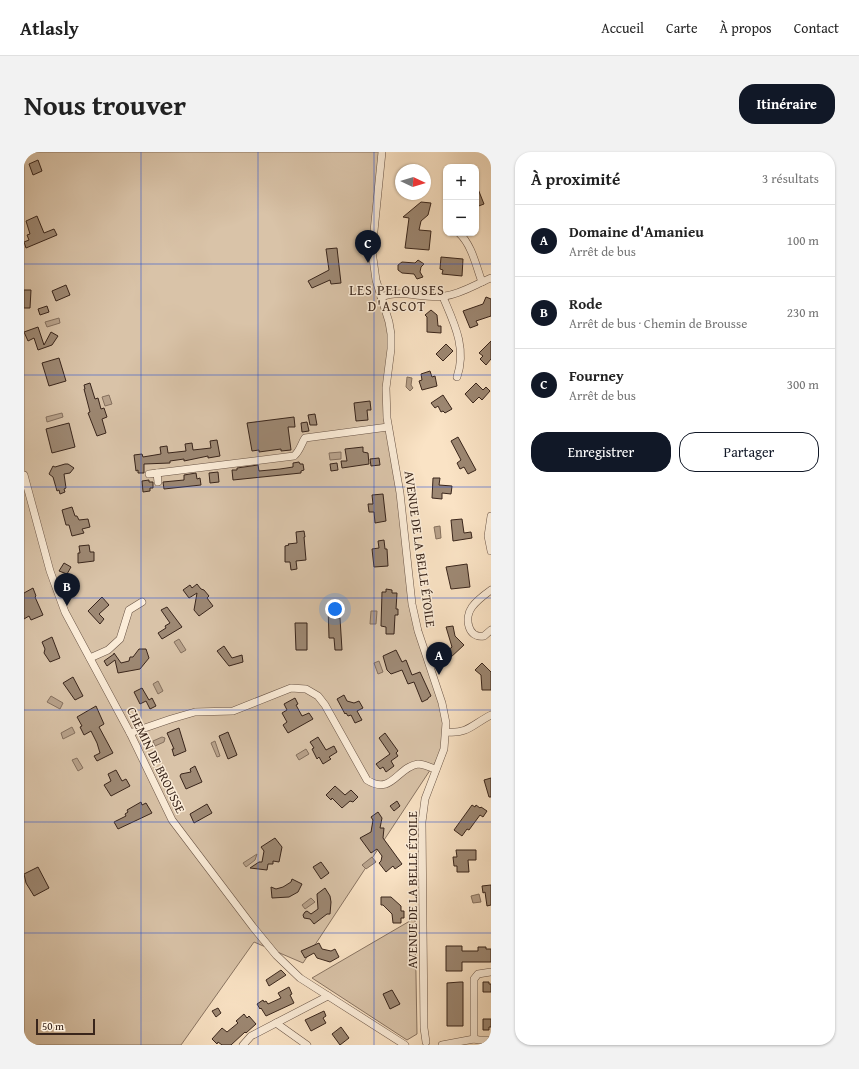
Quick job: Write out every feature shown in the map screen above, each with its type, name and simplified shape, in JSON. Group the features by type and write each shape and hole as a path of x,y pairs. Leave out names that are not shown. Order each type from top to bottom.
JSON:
{"street":[{"name":"AVENUE DE LA BELLE ÉTOILE","path":"382,152 372,251 375,274 392,340 386,388 388,427 400,493 412,604 418,631 446,717 447,732 444,749 425,799 422,822 424,1028 426,1044"},
{"path":"462,236 468,244 482,282"},
{"path":"381,297 391,293 444,297 453,295 491,278"},
{"path":"444,297 457,331 461,348 460,367 457,377"},
{"path":"148,474 294,456 298,453 306,438 388,427"},
{"path":"157,473 158,482"},
{"name":"CHEMIN DE BROUSSE","path":"24,475 50,571 65,612 130,733 172,820 252,927 276,955 300,978 405,1045"},
{"path":"491,516 488,536 491,551"},
{"path":"491,590 471,608 468,617 468,626 476,635 484,636 491,630"},
{"path":"90,658 108,650 120,639 129,610 142,602"},
{"path":"130,733 195,712 233,711 291,688 306,688 318,696 325,705 367,780 374,784 380,785 388,783 410,767 417,764 422,764 436,770"},
{"path":"447,732 466,730 491,715"},
{"path":"474,1039 474,979 478,974 491,972"},
{"path":"243,1045 251,1036 328,996"},
{"path":"276,1023 307,1045"},
{"path":"442,1045 474,1039 491,1040"}],"shaded area":[{"path":"24,152 382,152 372,251 389,322 386,388 412,604 442,703 444,749 303,963 254,942 181,1045 24,1045"},
{"path":"59,318 60,323 47,327 45,322"},
{"path":"407,377 412,378 411,385 413,388 410,391 406,387"},
{"path":"109,395 112,404 105,406 102,397"},
{"path":"62,413 63,417 47,422 46,417"},
{"path":"341,452 341,459 330,460 329,453"},
{"path":"440,526 441,538 436,539 434,527"},
{"path":"371,611 377,611 376,624 370,624"},
{"path":"179,639 186,650 181,653 174,642"},
{"path":"379,661 383,672 378,674 374,663"},
{"path":"158,681 163,691 158,694 153,684"},
{"path":"51,696 63,703 60,709 47,702"},
{"path":"72,727 75,733 63,739 61,733"},
{"path":"162,737 165,738 164,742 155,746 153,741"},
{"path":"215,741 220,756 217,757 211,743"},
{"path":"306,749 309,754 299,760 296,755"},
{"path":"77,758 83,768 78,771 72,760"},
{"path":"257,854 255,860 246,867 243,863"},
{"path":"372,857 376,862 366,869 362,865"},
{"path":"479,894 481,902 473,903 471,896"},
{"path":"311,898 315,902 305,909 302,905"},
{"path":"415,918 417,1034 407,1040 312,978"}],"building":[{"path":"38,160 42,171 33,175 29,164"},
{"path":"479,192 484,204 479,206"},
{"path":"421,202 431,203 428,215 421,221 419,230 431,231 429,250 405,248 409,218 403,217"},
{"path":"37,216 44,233 54,229 57,235 26,248 24,242 29,240 27,235 30,234 26,221"},
{"path":"337,248 341,283 331,284 330,280 312,288 308,281 329,270 326,249"},
{"path":"441,257 463,259 462,276 442,274 443,270 440,269"},
{"path":"418,260 424,264 421,267 420,272 423,277 417,279 414,274 402,273 398,270 398,265 402,262 415,263"},
{"path":"66,285 70,295 56,301 52,291"},
{"path":"24,290 31,290 30,308 24,308"},
{"path":"486,297 491,299 491,316 476,321 478,325 470,328 463,311 483,304"},
{"path":"47,306 49,312 40,315 38,309"},
{"path":"431,310 437,315 438,326 441,326 441,333 427,332 427,317 425,315"},
{"path":"38,327 44,345 51,332 58,336 52,345 38,350 34,338 28,341 24,332"},
{"path":"491,341 491,359 486,365 480,359 483,356 479,353"},
{"path":"446,344 453,351 443,361 436,354"},
{"path":"59,358 66,381 49,386 42,363"},
{"path":"430,371 432,377 435,376 437,386 422,390 419,381 422,380 421,374"},
{"path":"90,383 95,399 98,398 101,409 104,408 107,417 102,419 106,433 97,436 88,413 90,412 84,389 84,385"},
{"path":"476,383 483,390 486,387 490,391 482,400 479,397 473,403 465,394"},
{"path":"443,395 452,409 445,413 443,411 441,412 438,406 435,408 431,403"},
{"path":"370,401 371,410 367,410 368,420 356,421 354,403"},
{"path":"315,414 317,425 310,425 308,415"},
{"path":"294,417 295,427 288,427 291,450 281,451 281,449 259,452 259,450 252,451 247,423"},
{"path":"307,422 309,431 302,432 301,423"},
{"path":"69,423 75,447 52,453 46,429"},
{"path":"458,437 476,470 468,474 464,467 460,469 457,463 461,460 451,441"},
{"path":"217,440 220,456 208,458 208,456 184,461 184,459 170,461 170,463 144,464 144,473 138,473 138,470 136,471 134,455 142,454 143,457 161,454 160,447 167,446 168,453 186,451 185,444 192,443 193,450 211,448 210,441"},
{"path":"363,447 363,452 368,453 369,464 342,468 341,461 347,461 345,449"},
{"path":"379,458 380,465 371,466 370,459"},
{"path":"299,462 300,464 303,464 304,470 301,471 301,473 233,480 232,470 237,470 237,468 258,465 259,471 280,469 293,467 293,463"},
{"path":"337,463 338,470 331,471 330,464"},
{"path":"68,464 74,468 70,473 64,474 66,488 64,489 65,492 60,494 59,490 57,491 53,477 49,474 53,466 55,467"},
{"path":"218,472 219,482 210,483 209,473"},
{"path":"196,473 197,479 200,478 201,485 164,489 163,482 184,480 184,475"},
{"path":"433,478 440,478 439,485 452,486 451,494 442,493 442,499 432,498"},
{"path":"149,480 149,482 153,482 153,488 150,488 150,491 143,492 142,481"},
{"path":"383,494 386,521 375,523 374,512 369,512 368,504 373,504 372,495"},
{"path":"72,507 75,516 77,516 79,520 88,519 90,527 82,529 84,533 72,536 69,525 66,525 62,510"},
{"path":"462,519 464,533 471,532 472,538 453,541 451,520"},
{"path":"304,531 306,560 296,561 297,569 291,570 290,562 285,562 285,546 289,545 288,544 297,543 296,532"},
{"path":"384,540 385,549 387,549 388,566 374,567 372,549 379,548 378,541"},
{"path":"89,545 90,552 94,552 94,561 78,563 78,553 80,553 79,546"},
{"path":"64,563 71,567 67,574 59,571"},
{"path":"467,564 470,587 451,589 446,567"},
{"path":"197,584 209,596 207,598 213,606 199,616 194,610 197,593 189,598 183,590 190,585 192,588"},
{"path":"33,588 35,597 43,615 31,620 29,616 24,619 24,593"},
{"path":"386,589 392,590 392,593 397,593 396,609 398,609 398,615 395,615 394,634 386,634 386,627 381,626 382,592 386,592"},
{"path":"102,597 109,605 99,614 104,619 100,624 88,611"},
{"path":"328,605 335,605 336,618 340,618 342,650 335,650 334,638 329,638"},
{"path":"167,607 182,627 162,639 158,633 166,628 165,626 170,623 161,610"},
{"path":"295,623 307,623 307,650 296,650"},
{"path":"453,626 455,636 464,645 450,658 445,653 452,647 446,627"},
{"path":"52,637 60,658 50,662 44,653 45,649 42,642"},
{"path":"224,646 232,658 242,655 243,662 229,666 217,651"},
{"path":"139,649 146,649 149,658 140,669 118,673 115,660 107,666 104,661 114,653 121,663 129,661 130,657 133,657"},
{"path":"396,650 402,662 406,660 412,675 420,672 431,696 428,699 422,702 414,682 408,684 402,670 391,674 387,670 383,656"},
{"path":"482,663 491,672 491,690 482,690 481,675 475,670"},
{"path":"73,677 83,696 75,700 63,683"},
{"path":"142,688 149,700 152,698 156,706 150,709 146,701 140,704 134,692"},
{"path":"344,695 347,701 354,703 359,701 363,708 357,711 362,720 355,723 351,715 348,716 346,713 345,714 337,699"},
{"path":"295,698 298,704 296,705 302,716 309,713 313,719 288,733 283,725 287,722 282,713 287,710 284,704"},
{"path":"96,706 104,724 99,727 113,753 97,761 94,756 100,753 97,743 91,731 84,735 80,727 82,726 77,717"},
{"path":"179,728 186,751 174,756 172,749 174,749 167,733"},
{"path":"228,732 237,755 228,759 219,736"},
{"path":"385,733 398,751 396,753 398,756 391,761 394,766 386,772 383,767 380,769 376,764 390,754 379,738"},
{"path":"318,737 326,750 334,746 337,752 329,757 331,759 323,764 319,757 317,759 312,749 314,748 310,742"},
{"path":"195,766 202,782 186,789 180,776 181,774 191,772 190,769"},
{"path":"116,770 122,781 126,779 130,786 111,796 104,785 111,781 108,774"},
{"path":"491,778 491,797 489,797 484,780"},
{"path":"335,786 345,795 351,790 358,797 353,802 350,801 342,808 332,798 331,800 326,795"},
{"path":"397,801 400,806 394,811 390,806"},
{"path":"141,802 142,805 146,803 152,813 118,829 114,822 126,816 125,814 128,812 127,810"},
{"path":"207,804 212,813 194,823 190,814"},
{"path":"472,805 475,807 476,805 480,808 481,807 487,811 483,817 480,815 469,830 467,829 462,836 454,830"},
{"path":"378,812 382,818 380,828 384,828 383,838 402,864 395,869 393,866 386,872 379,863 382,856 377,849 371,853 360,838 371,832 373,820 371,817"},
{"path":"275,838 282,847 279,862 273,861 273,864 268,864 267,870 250,868 259,862 262,862 264,851 261,847"},
{"path":"456,850 476,850 476,860 468,860 469,872 457,872 457,866 454,866 453,857 457,857"},
{"path":"321,862 329,873 321,879 313,867"},
{"path":"38,867 49,888 34,896 26,883 24,874"},
{"path":"292,879 302,884 298,892 289,897 272,898 271,887 276,889 283,887 291,882"},
{"path":"491,885 491,905 487,906 485,892 483,893 482,886"},
{"path":"325,888 330,896 330,914 327,914 314,924 310,919 304,918 303,915 307,911 311,914 318,909 317,894"},
{"path":"381,897 391,897 401,906 401,911 404,911 404,918 401,918 401,923 393,923 392,914 383,905 381,905"},
{"path":"319,943 322,949 331,951 335,949 339,957 330,962 317,958 314,953 305,958 301,951"},
{"path":"446,946 462,946 462,951 478,951 478,947 486,947 486,949 491,949 491,962 462,962 462,971 446,971"},
{"path":"281,970 286,975 269,986 266,980"},
{"path":"463,982 463,1026 447,1026 447,983"},
{"path":"483,982 489,982 489,984 491,984 491,992 483,992"},
{"path":"289,987 292,994 290,995 294,1003 266,1016 257,1004 263,1000 268,1004 281,998 278,993"},
{"path":"392,990 400,1004 390,1009 383,994"},
{"path":"218,1008 221,1013 216,1017 212,1011"},
{"path":"324,1011 326,1016 323,1018 326,1023 311,1031 305,1020"},
{"path":"244,1014 247,1018 249,1016 256,1024 231,1045 222,1045 218,1042 217,1044 212,1039 222,1028 227,1032 238,1023 236,1021"},
{"path":"483,1019 491,1019 491,1027 489,1027 489,1030 483,1030"},
{"path":"341,1027 349,1038 340,1045 332,1034"}],"place":[{"name":"Fourney","path":"368,263"},
{"name":"Rode","path":"67,606"},
{"name":"Domaine d'Amanieu","path":"439,675"}],"district":[{"name":"LES PELOUSES D'ASCOT","path":"397,298"}]}
